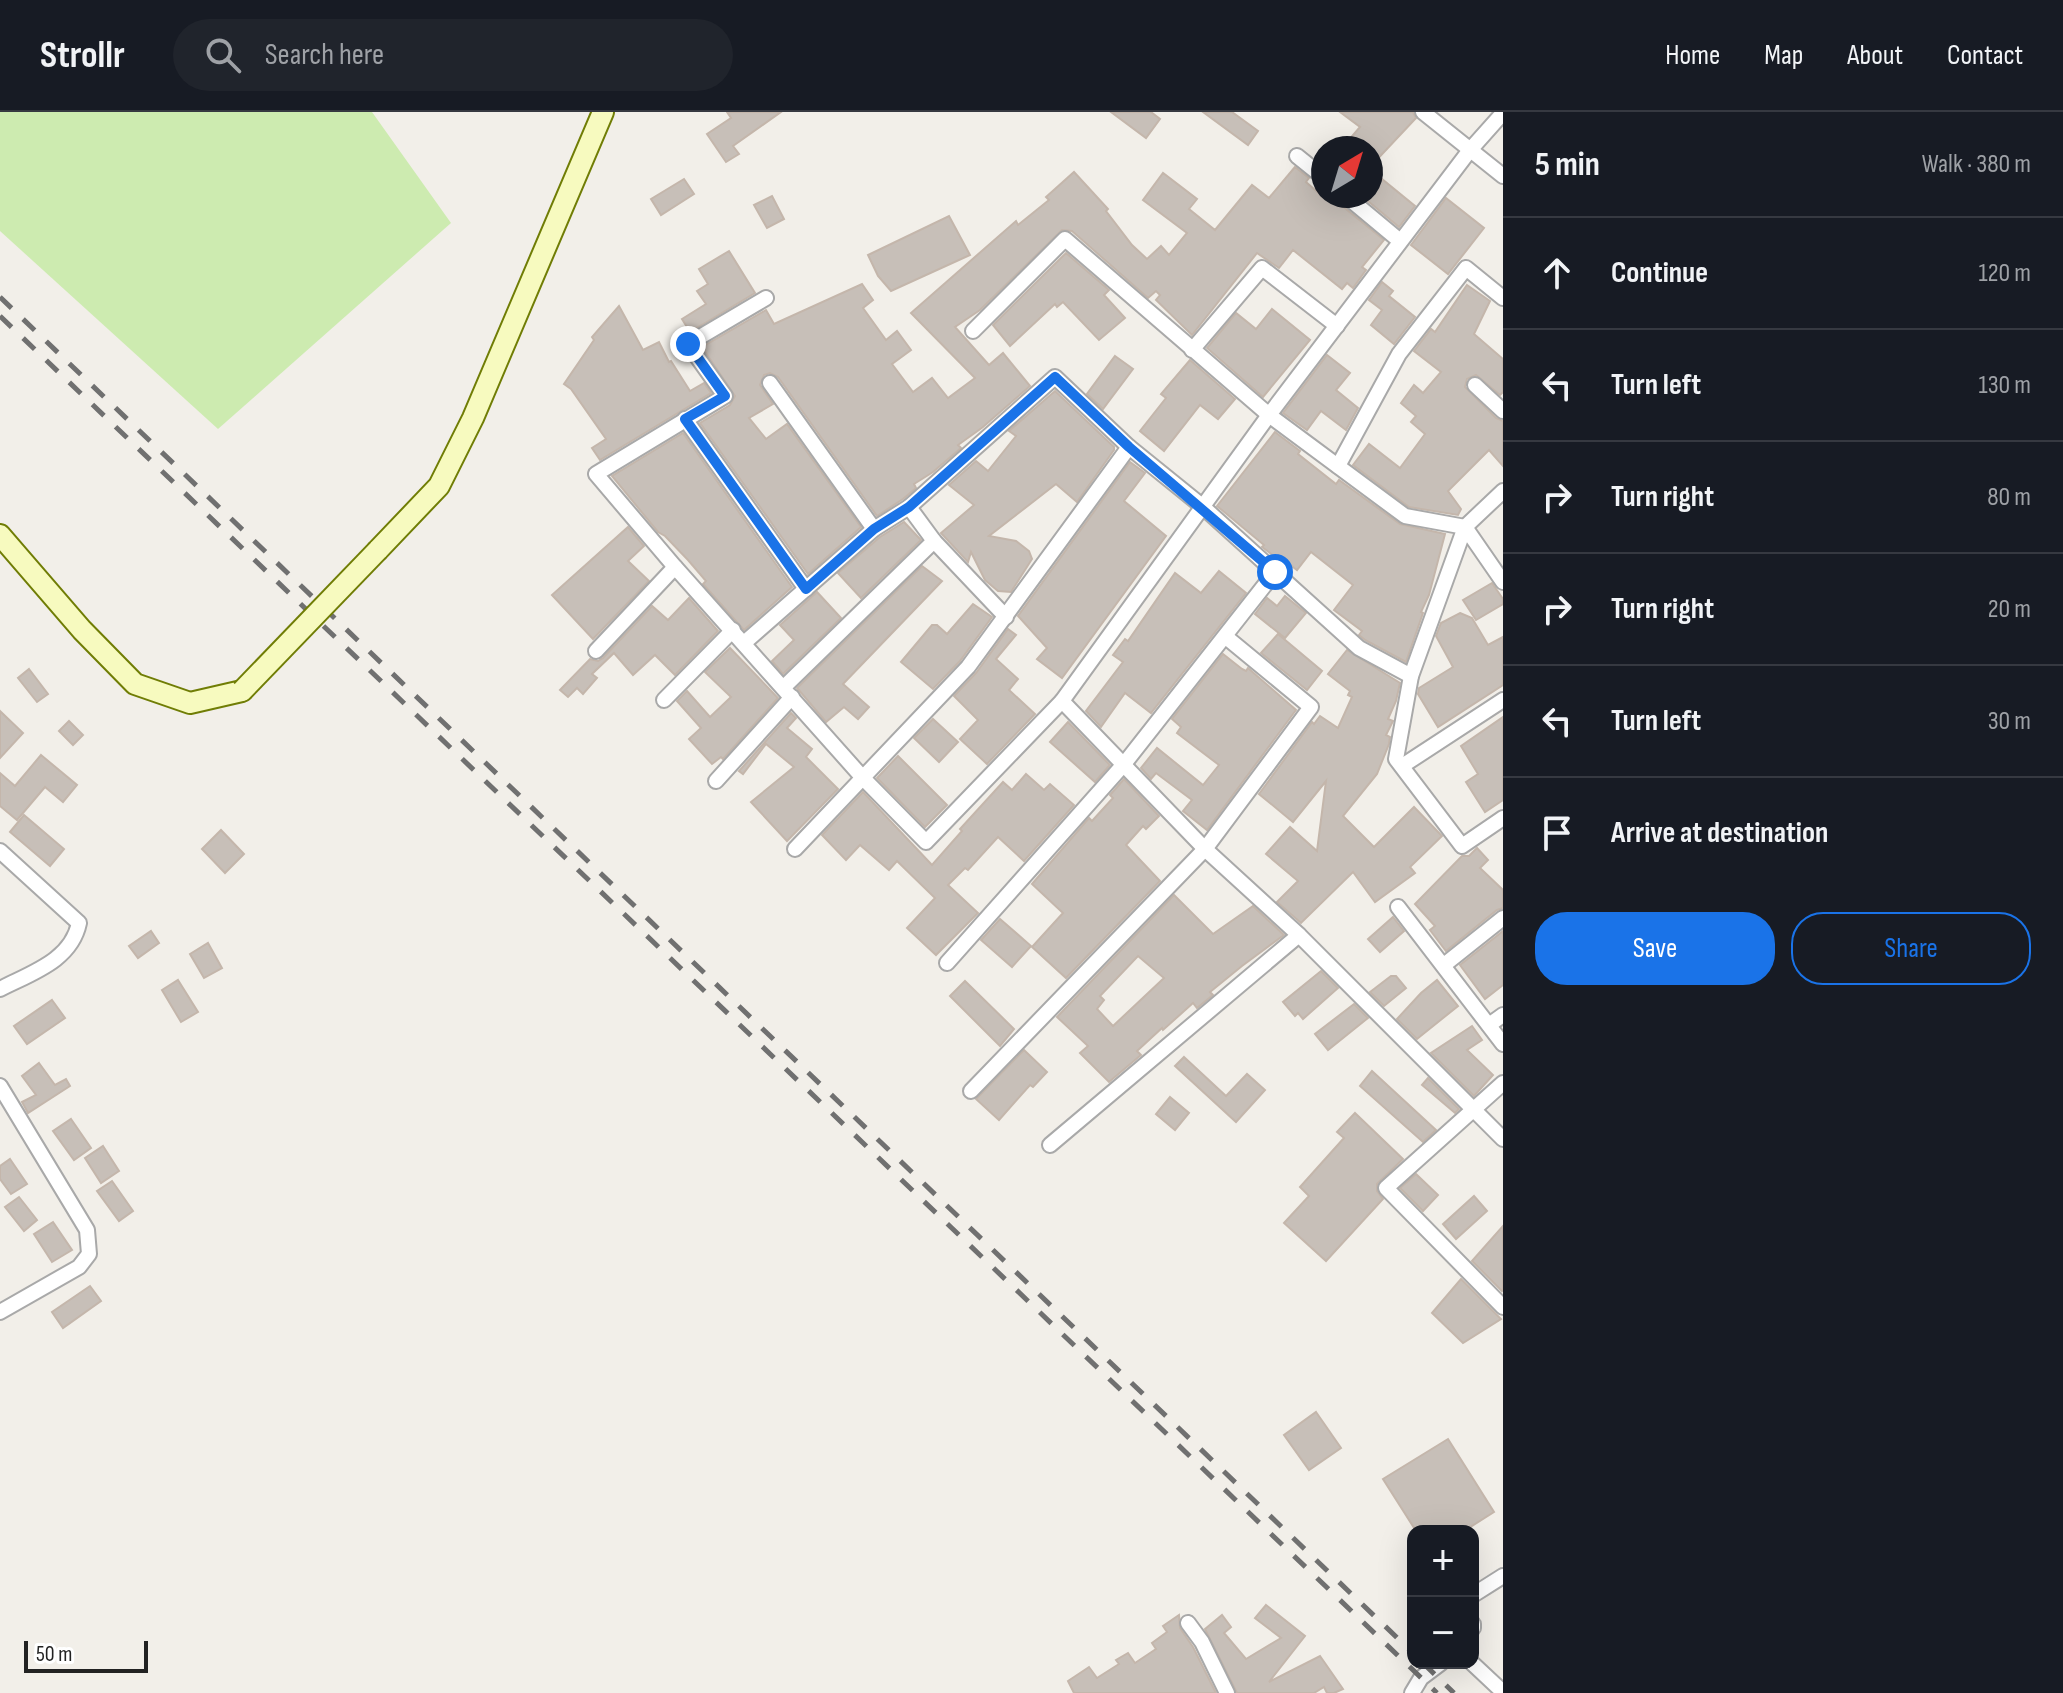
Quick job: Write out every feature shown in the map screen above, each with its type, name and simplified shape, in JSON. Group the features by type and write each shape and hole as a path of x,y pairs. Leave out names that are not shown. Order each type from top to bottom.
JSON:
{"main road":[{"path":"0,535 82,630 135,684 190,703 242,691 439,486 473,418 603,112"}],"street":[{"path":"1423,112 1503,176"},
{"path":"766,298 688,344 725,396 596,474 863,778 926,842 1062,701 1269,415 1470,150 1503,113"},
{"path":"1297,156 1311,167"},
{"path":"1360,208 1400,241"},
{"path":"973,331 1065,239 1269,415 1405,516 1465,527 1503,582"},
{"path":"1192,350 1262,268 1337,326"},
{"path":"1338,466 1399,354 1466,268 1503,298"},
{"path":"744,643 874,529 909,507 1055,377 1129,447 1202,506 1359,648 1411,676"},
{"path":"770,383 874,529"},
{"path":"1475,385 1503,411"},
{"path":"685,419 806,589"},
{"path":"795,849 968,667 1129,447"},
{"path":"1503,491 1465,527 1411,676 1396,759 1462,846 1503,818"},
{"path":"909,507 934,541 1006,617"},
{"path":"716,781 788,692 934,541"},
{"path":"596,651 675,567"},
{"path":"947,963 1124,764 1275,572"},
{"path":"664,700 733,630"},
{"path":"971,1091 1205,849 1311,707 1226,637"},
{"path":"1402,766 1503,700"},
{"path":"1062,701 1205,849 1299,935 1503,1139"},
{"path":"0,851 79,923 76,939 57,959 0,989"},
{"path":"1398,907 1503,1044"},
{"path":"1444,965 1503,918"},
{"path":"1050,1145 1299,935"},
{"path":"1489,1025 1503,1015"},
{"path":"1503,1083 1386,1188 1503,1307"},
{"path":"0,1086 87,1230 89,1254 79,1267 0,1312"},
{"path":"1479,1591 1503,1576"},
{"path":"1188,1623 1202,1642 1227,1693"},
{"path":"1412,1693 1421,1678 1433,1669"},
{"path":"1478,1669 1503,1692"}],"green space":[{"path":"0,112 372,112 451,223 218,429 0,231"}],"building":[{"path":"727,112 781,112 733,146 739,154 726,162 707,134 731,118"},
{"path":"1111,112 1151,112 1160,119 1146,138"},
{"path":"1203,112 1232,112 1258,131 1248,145"},
{"path":"1340,112 1413,112 1416,118 1383,153 1383,136 1352,136 1360,127"},
{"path":"1295,167 1309,178 1306,182 1311,186 1311,208 1345,208 1384,240 1362,267 1366,270 1353,288 1347,283 1342,289 1293,250 1279,268 1257,253 1192,335 1156,300 1160,295 1156,291 1148,298 1072,231 1062,230 980,310 955,327 989,365 1003,353 1030,386 958,445 961,448 933,472 914,484 916,488 877,516 778,377 770,373 764,375 760,385 773,404 749,418 766,439 787,424 861,527 808,574 700,423 730,405 735,396 702,347 766,310 774,324 862,284 873,300 863,308 886,340 897,331 911,350 892,364 913,392 932,378 948,398 975,378 911,313 1016,221 1018,225 1049,200 1046,197 1074,172 1108,209 1106,211 1132,245 1147,259 1161,246 1169,255 1187,233 1143,200 1163,173 1197,199 1189,209 1215,230 1252,185 1269,198"},
{"path":"684,179 694,194 661,215 651,199"},
{"path":"1383,180 1415,206 1399,227 1376,208 1383,208"},
{"path":"772,196 784,219 767,228 754,205"},
{"path":"1446,198 1484,228 1448,274 1411,245"},
{"path":"949,216 970,255 891,291 878,276 868,255"},
{"path":"729,251 755,293 690,332 682,319 706,304 697,291 708,284 699,269"},
{"path":"1066,253 1109,290 1104,295 1125,318 1099,340 1063,302 1057,307 1055,304 1010,346 993,325"},
{"path":"1382,282 1393,291 1389,296 1415,317 1394,344 1371,325 1382,310 1369,300"},
{"path":"1467,285 1490,301 1474,334 1503,359 1503,392 1500,395 1476,375 1467,379 1465,387 1496,418 1503,421 1503,466 1489,450 1448,491 1461,509 1458,515 1409,507 1353,465 1369,444 1400,468 1425,434 1411,422 1416,416 1401,403 1414,385 1423,393 1441,372 1414,351 1431,329 1435,332"},
{"path":"619,306 643,350 659,342 690,391 704,383 711,393 600,460 592,448 606,439 571,389 564,384 594,340 592,337"},
{"path":"1272,309 1310,340 1263,397 1207,348 1236,313 1256,329"},
{"path":"1327,355 1350,373 1336,390 1358,408 1346,430 1321,411 1307,430 1283,413"},
{"path":"1115,356 1133,369 1103,409 1087,394"},
{"path":"1190,360 1235,399 1218,419 1200,405 1164,451 1140,431 1166,398 1161,394"},
{"path":"1055,391 1114,450 1077,502 1056,484 989,536 1016,541 1029,551 1032,559 1011,592 998,591 985,580 971,552 968,562 941,533 974,505 949,485 976,461 988,471 1016,436 1009,431"},
{"path":"1275,432 1336,484 1339,480 1400,524 1445,534 1429,595 1406,662 1365,640 1359,635 1362,631 1334,610 1353,585 1311,552 1297,570 1280,557 1278,559 1217,506"},
{"path":"683,433 792,587 744,630 703,584 706,581 688,560 658,532 612,476"},
{"path":"1130,462 1145,473 1124,501 1166,536 1062,678 1037,659 1047,648 1018,616"},
{"path":"904,522 921,540 861,598 838,573 880,537"},
{"path":"628,527 644,546 628,561 649,581 593,639 552,595"},
{"path":"922,566 942,581 843,684 869,707 858,719 844,707 826,722 797,688"},
{"path":"1219,571 1246,593 1151,713 1125,693 1101,727 1086,711 1123,662 1113,655 1125,639 1128,641 1175,573 1201,593"},
{"path":"1492,583 1503,604 1476,620 1463,600"},
{"path":"817,592 841,618 783,674 772,661 794,640 780,625"},
{"path":"1285,596 1306,613 1285,638 1255,614 1267,598 1277,606"},
{"path":"689,598 718,631 675,675 655,655 633,675 614,653 592,674 597,678 583,694 577,688 568,697 560,690 590,659 598,661 603,658 652,606 668,620"},
{"path":"973,604 992,617 960,661 933,689 901,662 932,625 937,625 947,634"},
{"path":"1460,613 1472,618 1488,645 1503,637 1503,685 1438,727 1418,694 1419,688 1453,667 1436,636 1441,623"},
{"path":"1008,629 1016,635 996,659 1018,679 1009,690 1035,714 987,764 960,739 978,720 954,696 976,673"},
{"path":"1278,634 1322,671 1307,690 1261,653"},
{"path":"730,648 778,698 723,759 721,757 712,764 689,739 701,728 677,701 687,691 710,717 731,697 705,672"},
{"path":"1347,650 1400,683 1388,719 1393,721 1386,735 1390,737 1389,744 1377,774 1343,816 1374,847 1414,807 1442,836 1410,867 1415,873 1375,902 1353,872 1301,923 1277,902 1298,881 1266,854 1290,827 1317,851 1326,781 1293,822 1259,794 1312,722 1314,724 1320,716 1338,728 1352,697 1348,695 1350,691 1328,674"},
{"path":"1223,654 1242,669 1246,671 1248,668 1296,710 1207,830 1183,811 1192,800 1156,773 1151,779 1141,768 1157,748 1203,785 1219,765 1177,733 1181,727 1172,719"},
{"path":"29,669 48,694 37,702 18,678"},
{"path":"0,711 23,733 0,758"},
{"path":"791,713 796,718 787,728 812,749 806,757 838,789 787,841 751,802 794,767 766,744 743,774 739,771"},
{"path":"1503,717 1503,800 1485,812 1466,782 1478,774 1461,746"},
{"path":"933,719 958,742 939,762 914,738"},
{"path":"69,721 83,735 73,745 59,731"},
{"path":"1068,722 1110,765 1095,782 1050,742"},
{"path":"41,755 77,785 63,802 45,787 17,820 0,806 0,773 15,786"},
{"path":"898,756 947,805 925,827 877,778"},
{"path":"1026,774 1044,790 1050,784 1074,805 1024,861 998,837 968,870 965,868 948,885 978,913 936,955 907,928 935,898 897,861 889,870 860,845 846,860 822,835 863,792 932,865 1003,782 1012,790"},
{"path":"1124,779 1159,816 1146,829 1143,826 1126,845 1160,881 1066,978 1032,947 1063,913 1032,884 1089,818 1092,821 1113,798 1110,795"},
{"path":"24,815 64,849 50,866 10,832"},
{"path":"221,830 244,854 225,873 202,849"},
{"path":"1477,848 1488,860 1480,868 1503,890 1503,908 1446,951 1430,930 1435,926 1415,904 1462,856 1469,856"},
{"path":"1174,895 1213,934 1253,906 1284,935 1210,992 1213,995 1197,1008 1193,1003 1162,1028 1137,1051 1141,1055 1109,1082 1080,1053 1088,1046 1057,1017","holes":["1138,956 1164,978 1113,1026 1097,1009 1104,1000 1100,996"]},
{"path":"1393,917 1404,931 1380,952 1368,939"},
{"path":"1000,919 1031,946 1012,967 981,940"},
{"path":"151,931 159,943 138,958 129,946"},
{"path":"1503,931 1503,985 1485,999 1460,965"},
{"path":"208,943 222,968 204,978 190,954"},
{"path":"1321,971 1338,988 1303,1019 1298,1013 1295,1016 1283,1002"},
{"path":"1391,976 1396,976 1406,988 1384,1006 1370,992"},
{"path":"178,980 198,1012 181,1022 162,990"},
{"path":"1437,980 1458,1006 1417,1039 1397,1019"},
{"path":"965,981 1014,1029 1000,1046 950,996"},
{"path":"52,1000 65,1018 27,1044 14,1026"},
{"path":"1354,1004 1368,1018 1328,1050 1315,1034"},
{"path":"1472,1026 1482,1040 1467,1050 1493,1075 1474,1096 1431,1053"},
{"path":"1024,1050 1047,1072 1033,1087 1030,1085 999,1120 976,1099"},
{"path":"1184,1057 1226,1096 1247,1074 1265,1090 1236,1122 1175,1066"},
{"path":"39,1063 55,1085 66,1079 70,1086 28,1113 22,1102 36,1095 22,1076"},
{"path":"1372,1071 1436,1130 1423,1142 1360,1086"},
{"path":"1428,1078 1459,1109 1455,1113 1422,1085"},
{"path":"1170,1097 1189,1113 1175,1130 1156,1114"},
{"path":"1355,1113 1403,1159 1377,1184 1377,1191 1383,1199 1326,1261 1284,1223 1309,1196 1300,1187 1344,1138 1337,1132"},
{"path":"71,1119 91,1148 74,1160 53,1131"},
{"path":"103,1146 119,1171 101,1183 85,1158"},
{"path":"10,1159 27,1184 11,1194 0,1179 0,1166"},
{"path":"1416,1174 1438,1195 1423,1211 1400,1188"},
{"path":"112,1181 133,1211 119,1221 97,1191"},
{"path":"1474,1196 1487,1211 1456,1239 1443,1224"},
{"path":"19,1197 37,1220 24,1231 5,1207"},
{"path":"53,1222 72,1250 52,1262 34,1234"},
{"path":"1503,1226 1503,1290 1502,1291 1472,1261"},
{"path":"1461,1279 1501,1319 1463,1343 1432,1313"},
{"path":"90,1286 101,1301 63,1328 52,1312"},
{"path":"1316,1412 1341,1448 1309,1470 1284,1435"},
{"path":"1448,1439 1494,1512 1473,1525 1412,1525 1383,1479"},
{"path":"1266,1605 1305,1636 1269,1682 1320,1656 1343,1689 1334,1693 1327,1693 1324,1687 1314,1693 1237,1693 1205,1629 1222,1615 1231,1627 1224,1633 1246,1659 1281,1638 1255,1618"},
{"path":"1179,1615 1180,1628 1216,1693 1074,1693 1068,1681 1089,1667 1097,1678 1119,1664 1116,1660 1128,1653 1135,1663 1156,1649 1152,1643 1167,1632 1163,1626"}],"railway":[{"path":"0,297 1407,1647"},
{"path":"0,316 1437,1693"},
{"path":"1429,1669 1454,1693"}],"route":[{"path":"688,344 725,396 685,419 806,589 874,529 909,507 1055,377 1129,447 1202,506 1275,572"}]}
